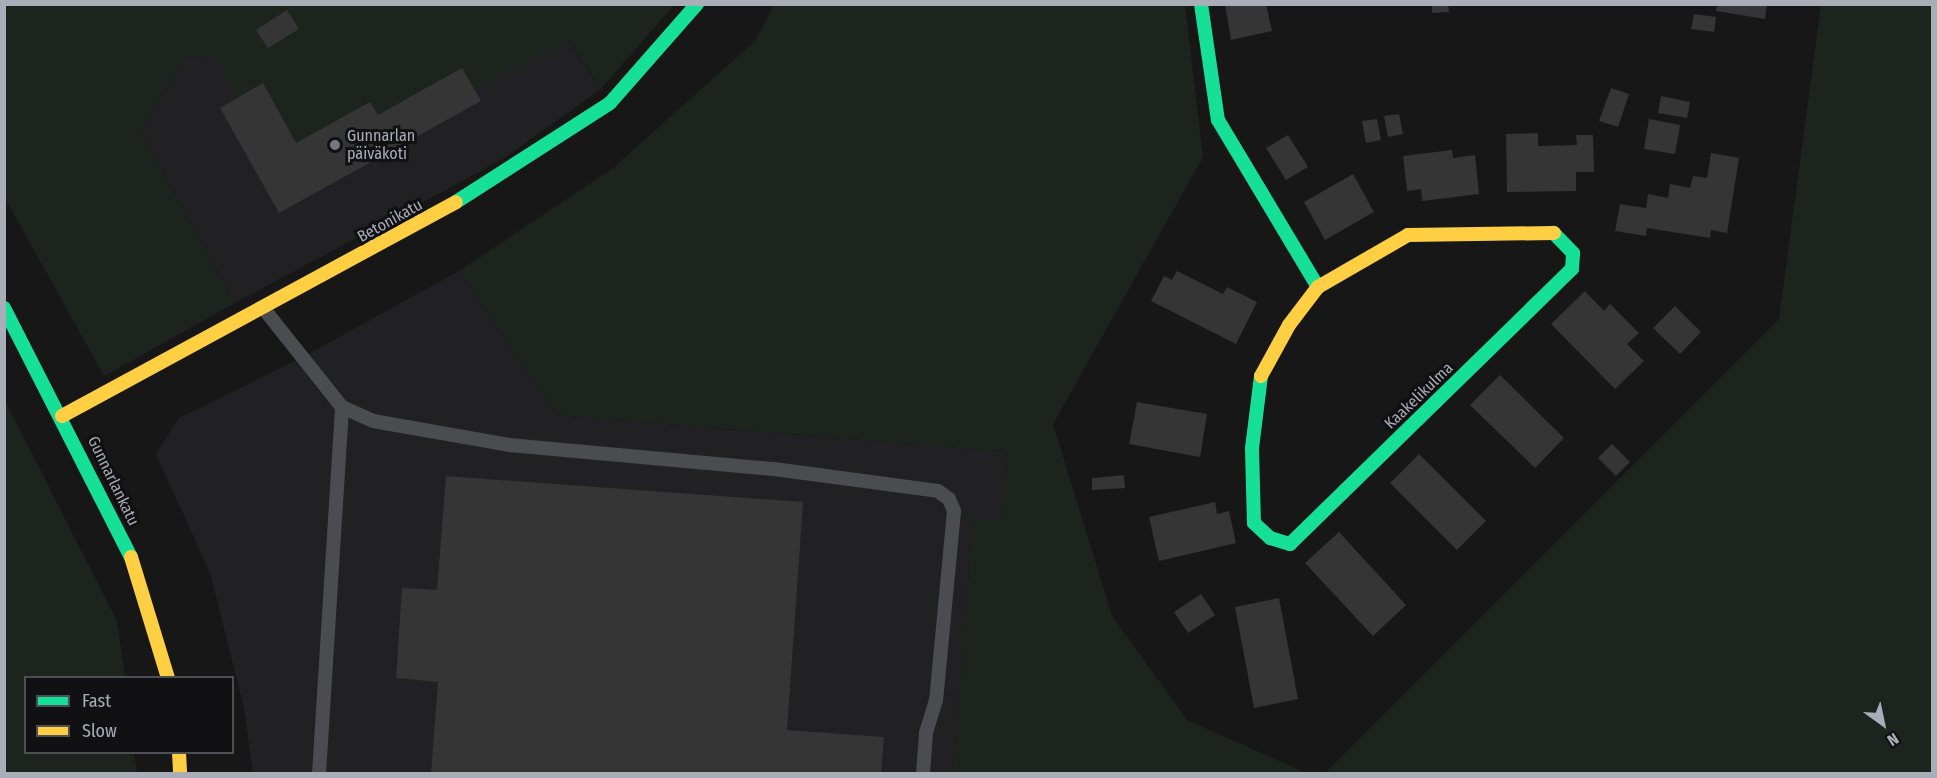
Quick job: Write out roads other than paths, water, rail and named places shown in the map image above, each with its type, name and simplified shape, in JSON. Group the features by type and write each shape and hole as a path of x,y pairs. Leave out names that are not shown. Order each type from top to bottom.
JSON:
{"street":[{"name":"Betonikatu","path":"62,416 264,309 510,171 610,103 696,4"},
{"path":"1201,4 1218,120 1318,287"},
{"name":"Kaakelikulma","path":"1554,233 1573,253 1572,269 1290,544 1270,538 1254,523 1252,448 1262,371 1289,325 1318,287 1408,235 1554,233"},
{"name":"Gunnarlankatu","path":"4,308 62,416 138,574 167,676"},
{"path":"179,754 180,774"}],"lane":[{"path":"264,309 342,407 374,421 508,445 774,469 938,491 949,500 954,511 936,700 926,733 923,774"},
{"path":"319,774 342,407"}],"place":[{"name":"Gunnarlan päiväkoti","path":"335,145"}]}
